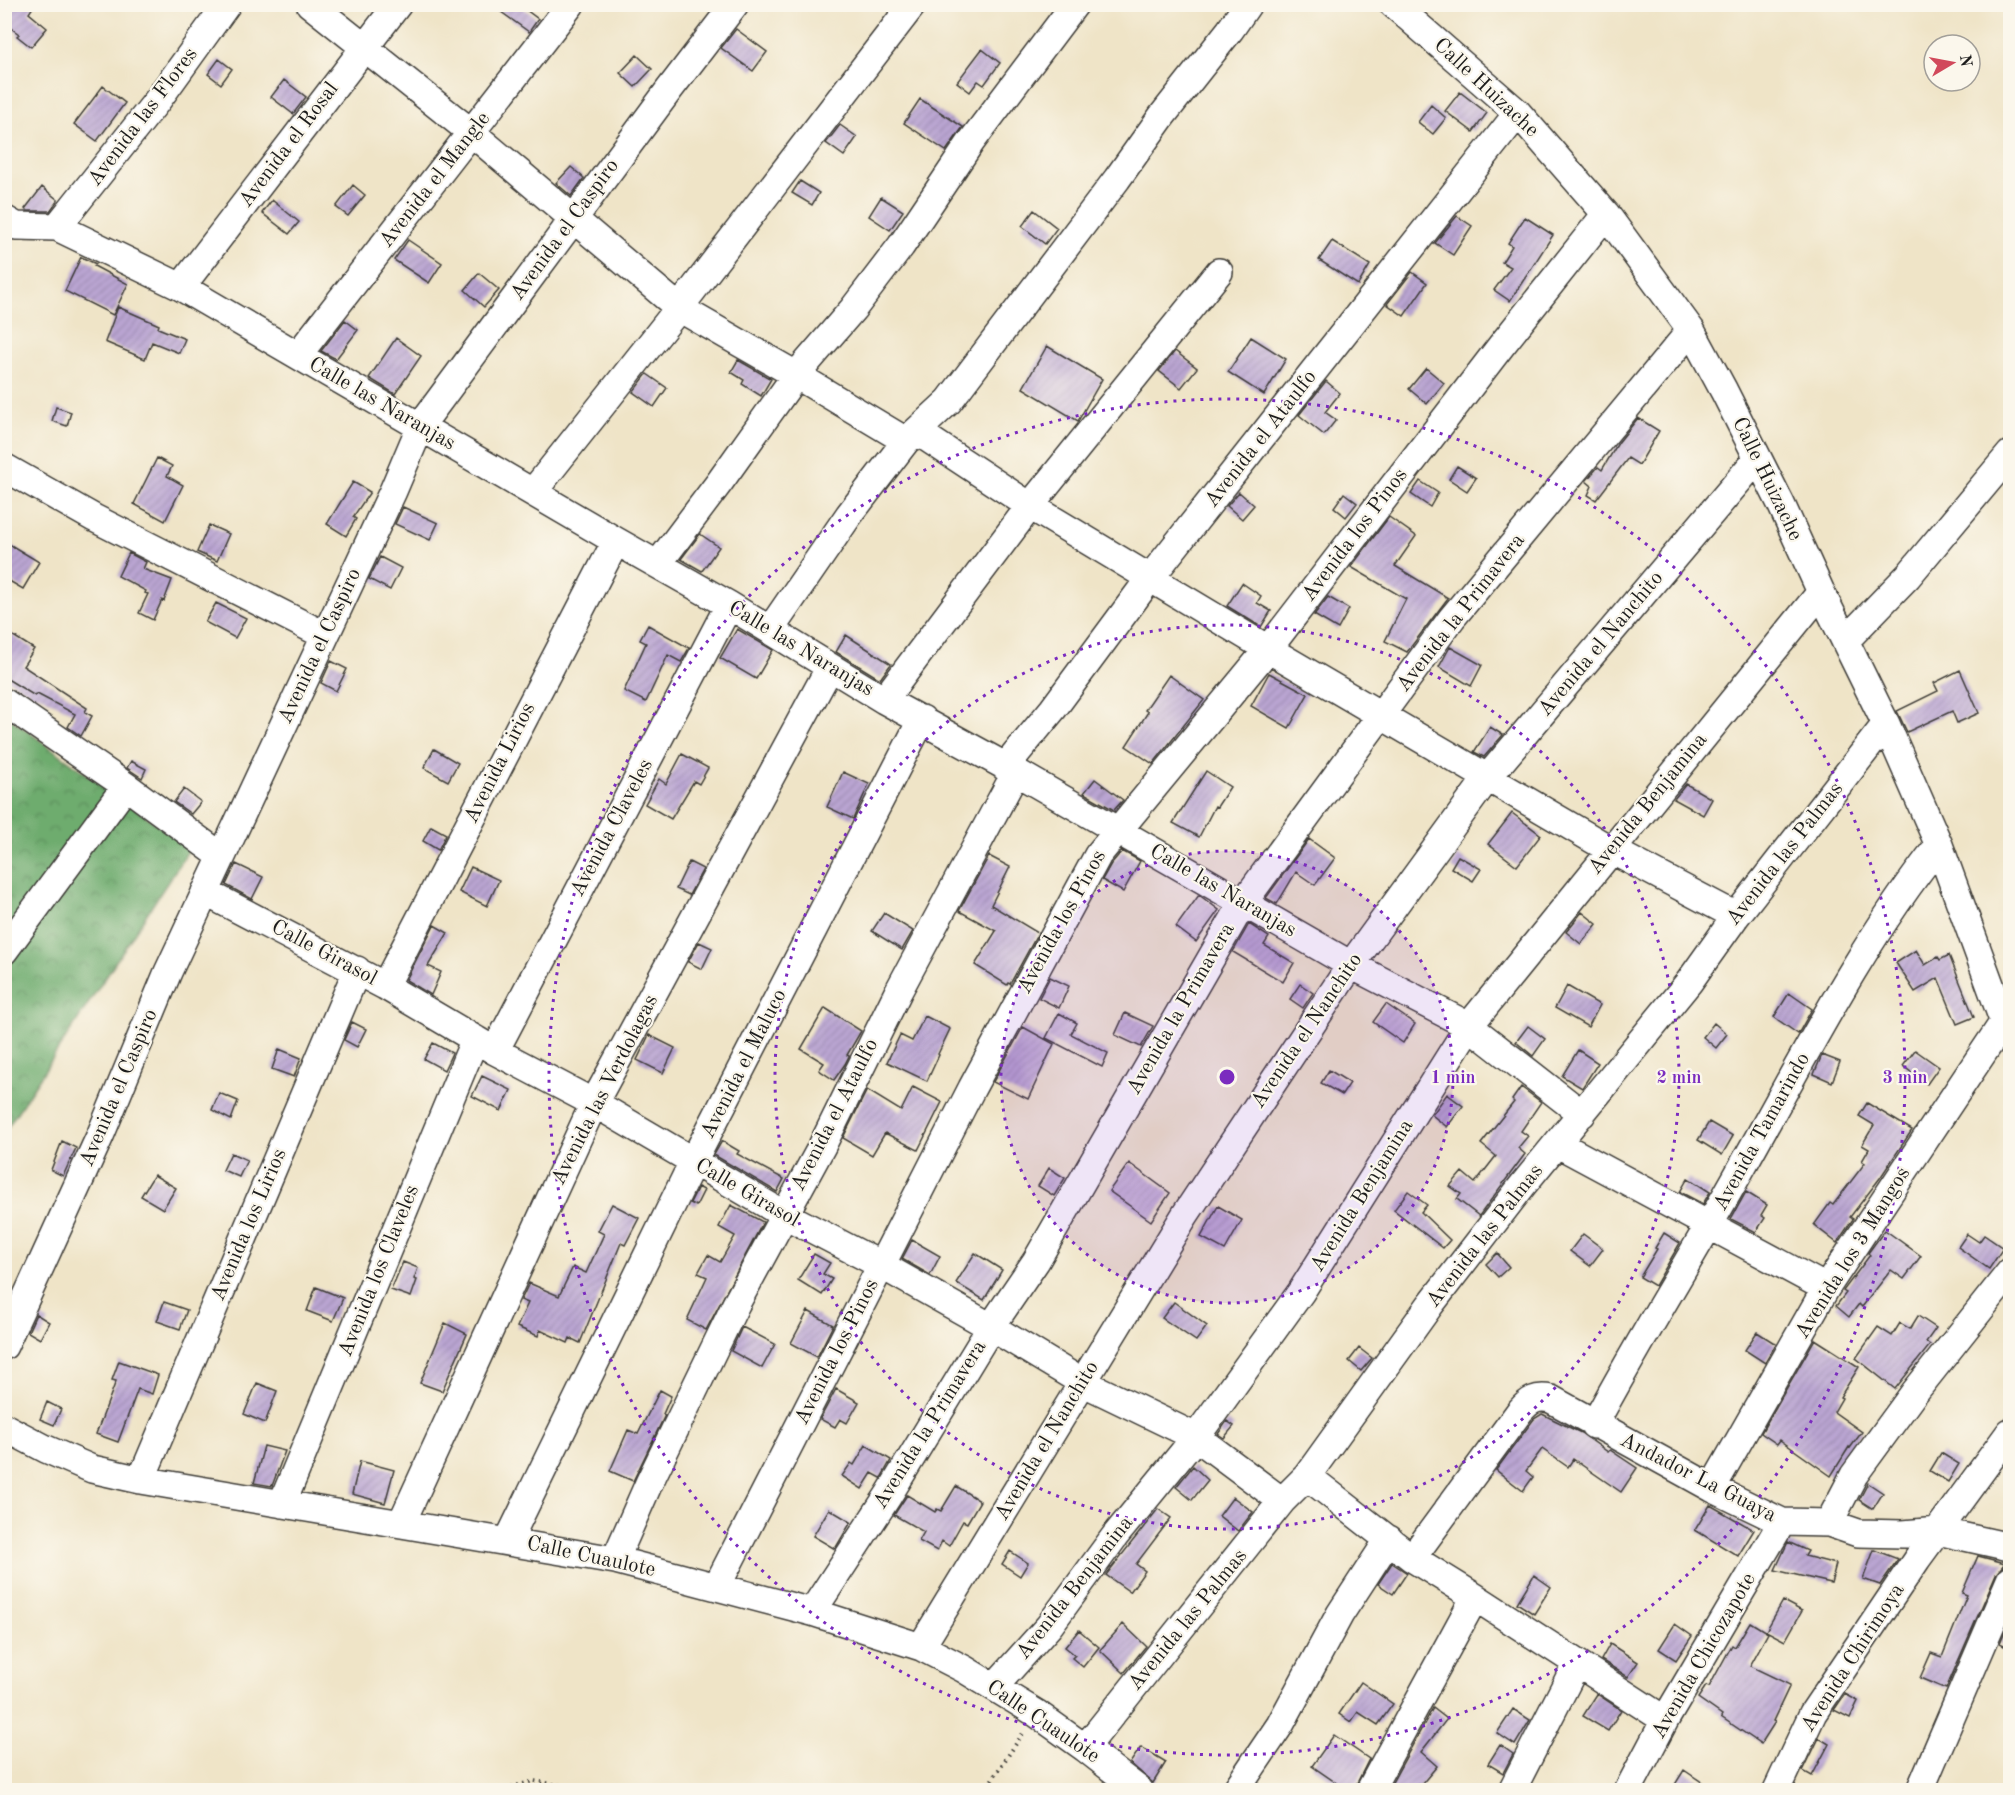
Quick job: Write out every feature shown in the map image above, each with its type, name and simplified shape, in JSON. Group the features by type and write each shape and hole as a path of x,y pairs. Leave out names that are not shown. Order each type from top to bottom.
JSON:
{"street":[{"name":"Avenida las Flores","path":"57,227 157,100 227,4"},
{"path":"310,4 472,133 679,308 796,375 912,436 1268,650 1611,850 1736,916"},
{"name":"Avenida el Rosal","path":"181,287 398,4"},
{"name":"Avenida el Mangle","path":"298,355 571,4"},
{"name":"Avenida el Caspiro","path":"4,1346 100,1136 168,972 393,490 421,425 735,4"},
{"path":"533,492 679,308 913,4"},
{"path":"658,564 796,375 854,309 901,246 971,142 1075,4"},
{"path":"770,630 849,515 912,436 949,401 1248,4"},
{"name":"Calle Huizache","path":"1392,4 1518,113 1606,214 1691,330 1781,504 1821,592 1886,724 1939,845 2007,1031"},
{"name":"Avenida el Ataulfo","path":"615,1560 649,1483 726,1325 783,1214 822,1146 1010,769 1150,578 1518,113"},
{"name":"Avenida los Pinos","path":"717,1586 1018,1000 1098,855 1268,650 1501,346 1606,214"},
{"name":"Calle las Naranjas","path":"4,219 16,226 57,227 181,287 729,605 884,700 922,719 1118,830 1351,965 1468,1026 1582,1114"},
{"path":"884,700 1030,506 1219,272"},
{"name":"Avenida la Primavera","path":"812,1612 888,1496 991,1327 1036,1261 1243,903 1452,618 1691,330"},
{"path":"1845,641 1908,576 2010,454"},
{"name":"Avenida el Nanchito","path":"921,1647 1185,1215 1351,965 1488,777 1757,459"},
{"path":"4,467 94,518 324,635"},
{"name":"Avenida Lirios","path":"385,986 616,541"},
{"name":"Avenida Benjamina","path":"994,1688 1050,1626 1115,1536 1196,1437 1301,1292 1468,1026 1821,592"},
{"name":"Avenida Claveles","path":"485,1045 729,605"},
{"name":"Avenida las Verdolagas","path":"401,1524 594,1102 830,667"},
{"path":"4,702 126,786 221,856"},
{"name":"Avenida el Maluco","path":"508,1541 693,1162 922,719"},
{"name":"Avenida las Palmas","path":"1085,1748 1282,1502 1307,1476 1430,1305 1522,1186 1689,982 1736,916 1886,724"},
{"path":"4,951 126,786"},
{"name":"Avenida Tamarindo","path":"1594,1425 1623,1370 1709,1226 1856,966 1909,883 1939,845"},
{"name":"Calle Girasol","path":"205,892 357,970 485,1045 594,1102 783,1214 881,1265 1082,1382 1196,1437 1282,1502"},
{"name":"Avenida los Lirios","path":"141,1480 357,970"},
{"name":"Avenida los 3 Mangos","path":"1712,1488 1826,1288 2007,1031"},
{"name":"Avenida los Claveles","path":"282,1504 485,1045"},
{"path":"1558,1144 1826,1288"},
{"path":"1829,1523 1854,1475 1914,1393 2010,1272"},
{"name":"Andador La Guaya","path":"1412,1558 1520,1411 1529,1401 1539,1397 1551,1399 1594,1425 1712,1488 1782,1522 1829,1523 1858,1533 1902,1534 1938,1531 2010,1547"},
{"name":"Calle Cuaulote","path":"4,1427 92,1469 141,1480 615,1560 812,1612 921,1647 1036,1713 1139,1791"},
{"name":"Avenida Chirimoya","path":"1777,1791 1813,1713 1938,1531 2010,1432"},
{"path":"1307,1476 1412,1558 1665,1720"},
{"name":"Avenida Chicozapote","path":"1628,1791 1665,1720 1782,1522"},
{"path":"1236,1791 1280,1725 1340,1614 1389,1539"},
{"path":"1920,1791 2010,1580"},
{"path":"1370,1791 1475,1597"},
{"path":"1512,1791 1577,1663"}],"path":[{"path":"985,1791 1036,1713"},
{"path":"500,1791 534,1781 592,1791"}],"green space":[{"path":"5,715 190,848 5,1131"}],"building":[{"path":"14,4 35,4 29,13 47,28 31,47 4,23 4,18"},
{"path":"490,4 518,4 538,19 529,32"},
{"path":"736,29 767,52 753,71 721,48"},
{"path":"982,49 1000,63 984,85 978,81 970,92 957,82"},
{"path":"637,55 652,69 635,87 620,73"},
{"path":"219,59 232,69 221,84 208,74"},
{"path":"284,80 306,97 293,114 271,97"},
{"path":"103,86 125,103 97,141 74,124"},
{"path":"1460,92 1487,113 1473,132 1445,111"},
{"path":"920,99 963,127 946,151 904,123"},
{"path":"1431,105 1446,118 1433,134 1418,122"},
{"path":"840,125 857,137 844,156 826,143"},
{"path":"571,167 584,178 571,196 556,183"},
{"path":"800,181 819,193 812,205 792,193"},
{"path":"353,185 365,195 348,216 336,207"},
{"path":"42,187 58,200 50,211 27,211 25,209"},
{"path":"881,197 903,211 890,230 869,216"},
{"path":"272,200 299,222 289,234 262,213"},
{"path":"1034,210 1057,228 1045,244 1022,226"},
{"path":"1457,216 1472,226 1453,255 1435,243"},
{"path":"1525,217 1553,235 1510,301 1494,290 1511,267 1502,262 1512,246 1508,243"},
{"path":"408,240 442,263 429,283 394,260"},
{"path":"1332,241 1370,265 1358,285 1319,260"},
{"path":"81,257 128,284 113,315 65,291"},
{"path":"1412,272 1427,283 1404,316 1387,304"},
{"path":"479,273 499,290 484,307 465,290"},
{"path":"118,307 185,339 179,353 152,342 145,359 105,342"},
{"path":"345,320 358,330 336,359 321,351"},
{"path":"1251,337 1286,359 1264,395 1228,372"},
{"path":"396,338 421,356 395,394 369,378"},
{"path":"1047,346 1102,379 1078,421 1023,388"},
{"path":"1175,351 1197,368 1181,388 1159,371"},
{"path":"738,360 771,379 761,396 742,384 744,380 731,372"},
{"path":"1426,368 1444,383 1427,404 1409,389"},
{"path":"647,374 667,388 654,407 633,392"},
{"path":"1326,381 1340,393 1325,412 1336,420 1324,435 1299,415"},
{"path":"56,407 71,412 67,426 52,421"},
{"path":"1638,418 1659,431 1639,465 1628,458 1596,500 1588,495 1592,486 1586,481 1598,467 1602,470 1618,443"},
{"path":"157,458 172,466 167,476 183,485 165,521 134,504"},
{"path":"1457,466 1476,478 1467,491 1449,479"},
{"path":"1420,481 1438,493 1430,507 1411,494"},
{"path":"353,482 370,492 353,517 356,519 346,536 327,524"},
{"path":"1239,492 1254,505 1242,519 1227,506"},
{"path":"1344,493 1357,503 1346,517 1334,507"},
{"path":"403,507 438,523 430,540 395,524"},
{"path":"1389,517 1416,536 1395,566 1448,598 1407,652 1385,641 1406,599 1351,567"},
{"path":"209,525 229,534 217,561 197,552"},
{"path":"700,534 719,547 702,571 681,559"},
{"path":"4,541 39,562 23,589 4,578"},
{"path":"129,553 146,562 143,569 172,580 153,620 139,613 148,594 145,593 146,591 118,576"},
{"path":"380,557 401,568 390,590 369,579"},
{"path":"1242,583 1261,596 1257,603 1271,611 1261,627 1227,606"},
{"path":"1328,597 1349,609 1338,629 1314,615"},
{"path":"216,603 246,618 235,638 205,622"},
{"path":"648,625 689,648 681,662 668,655 646,702 624,691 646,643 640,640"},
{"path":"737,629 773,650 756,679 720,658"},
{"path":"4,630 34,649 23,666 87,708 85,712 92,716 81,736 68,727 75,714 37,694 35,696 4,677"},
{"path":"846,635 891,664 880,679 836,652"},
{"path":"1450,647 1482,665 1471,686 1439,667"},
{"path":"331,661 347,669 336,691 321,683"},
{"path":"1960,670 1979,713 1957,723 1952,711 1907,732 1897,711 1938,691 1934,683"},
{"path":"1269,673 1308,694 1289,728 1251,706"},
{"path":"1169,675 1204,700 1153,764 1126,746 1148,712 1145,710"},
{"path":"1490,727 1503,735 1484,757 1474,752"},
{"path":"434,749 458,763 448,781 424,768"},
{"path":"682,754 708,768 699,784 694,781 671,819 645,804 659,779 666,784"},
{"path":"131,761 146,769 142,778 127,768"},
{"path":"1206,771 1230,787 1217,807 1215,806 1199,837 1173,823"},
{"path":"843,772 869,784 853,819 827,807"},
{"path":"1095,779 1123,800 1114,810 1084,793"},
{"path":"1686,784 1712,799 1703,815 1674,799"},
{"path":"184,789 201,802 191,814 174,802"},
{"path":"1512,813 1541,835 1517,866 1488,844"},
{"path":"431,826 446,834 438,850 423,841"},
{"path":"1309,839 1335,858 1315,885 1296,872 1277,904 1266,898"},
{"path":"1122,851 1140,861 1123,892 1102,880"},
{"path":"989,856 1010,867 991,905 1038,933 1010,984 1007,985 975,965 996,931 959,911"},
{"path":"1458,856 1481,869 1473,881 1451,868"},
{"path":"689,862 703,869 689,895 676,889"},
{"path":"236,864 263,877 252,899 226,885"},
{"path":"471,867 499,880 487,906 459,892"},
{"path":"1199,895 1219,910 1196,942 1176,927"},
{"path":"1582,912 1597,924 1581,944 1566,932"},
{"path":"884,913 913,931 902,950 872,931"},
{"path":"1249,924 1269,937 1264,945 1294,963 1283,982 1233,952"},
{"path":"434,925 448,933 428,966 441,972 431,995 406,980"},
{"path":"699,942 712,948 702,969 688,962"},
{"path":"1916,950 1925,965 1938,957 1940,960 1949,955 1974,1017 1957,1024 1938,978 1915,992 1896,963"},
{"path":"1050,977 1069,986 1059,1008 1039,998"},
{"path":"1300,984 1313,993 1303,1008 1290,999"},
{"path":"1567,986 1600,1005 1588,1027 1555,1008"},
{"path":"1789,993 1812,1009 1798,1034 1774,1017"},
{"path":"1386,1004 1415,1024 1403,1043 1373,1022"},
{"path":"825,1008 861,1031 847,1055 849,1056 845,1064 834,1080 819,1070 824,1063 801,1049"},
{"path":"1059,1013 1077,1023 1071,1034 1108,1053 1102,1067 1046,1038"},
{"path":"1125,1013 1153,1026 1141,1047 1115,1035"},
{"path":"925,1016 950,1029 927,1081 887,1062 900,1035 912,1041"},
{"path":"352,1022 366,1029 357,1047 344,1040"},
{"path":"1714,1023 1727,1034 1716,1048 1703,1037"},
{"path":"1528,1026 1545,1039 1533,1056 1516,1042"},
{"path":"1023,1027 1054,1044 1028,1099 993,1082"},
{"path":"649,1035 675,1048 663,1073 637,1060"},
{"path":"433,1043 452,1053 444,1070 424,1059"},
{"path":"279,1049 301,1058 294,1077 272,1069"},
{"path":"1578,1050 1598,1063 1582,1088 1562,1076"},
{"path":"1915,1050 1939,1067 1927,1084 1903,1066"},
{"path":"1822,1055 1840,1062 1832,1082 1814,1074"},
{"path":"1329,1070 1350,1083 1342,1095 1321,1083"},
{"path":"482,1076 511,1090 501,1111 472,1096"},
{"path":"913,1087 942,1102 918,1150 885,1133 872,1155 843,1138 867,1090 901,1111"},
{"path":"1521,1087 1541,1102 1521,1131 1528,1136 1518,1148 1525,1154 1479,1216 1457,1199 1461,1194 1450,1186 1462,1172 1475,1183 1496,1156 1481,1144 1514,1102 1512,1100"},
{"path":"219,1093 238,1101 231,1120 212,1110"},
{"path":"1447,1094 1463,1106 1447,1127 1432,1115"},
{"path":"1867,1103 1912,1130 1850,1217 1853,1219 1837,1243 1814,1225 1830,1203 1833,1205 1865,1163 1862,1161 1869,1149 1862,1145 1874,1125 1859,1116"},
{"path":"1709,1122 1733,1136 1722,1155 1698,1140"},
{"path":"62,1141 76,1148 63,1176 51,1170"},
{"path":"722,1141 739,1151 737,1154 784,1179 777,1192 714,1155"},
{"path":"231,1153 247,1160 239,1177 223,1170"},
{"path":"1129,1163 1170,1193 1151,1221 1109,1191"},
{"path":"1049,1168 1065,1178 1054,1196 1038,1186"},
{"path":"154,1175 176,1188 163,1209 141,1196"},
{"path":"1688,1178 1710,1192 1703,1204 1680,1192"},
{"path":"698,1187 704,1190 696,1206 690,1203"},
{"path":"1408,1191 1427,1205 1421,1212 1450,1240 1443,1248 1394,1210"},
{"path":"1746,1192 1767,1205 1761,1215 1765,1218 1756,1232 1731,1219"},
{"path":"612,1204 639,1218 625,1245 621,1243 580,1343 570,1338 568,1343 540,1330 538,1336 517,1327 528,1303 521,1300 529,1283 559,1296 573,1267 586,1273 604,1234 598,1231"},
{"path":"731,1205 763,1222 706,1330 687,1320 707,1277 698,1273 708,1255 720,1262 735,1236 719,1227"},
{"path":"1218,1206 1242,1220 1225,1250 1201,1237"},
{"path":"1885,1230 1921,1256 1904,1279 1891,1270 1862,1307 1859,1304 1849,1317 1836,1306 1846,1293 1843,1291 1870,1255 1868,1253"},
{"path":"1664,1233 1680,1243 1655,1286 1640,1277"},
{"path":"1583,1234 1603,1249 1590,1266 1570,1251"},
{"path":"1967,1234 1979,1242 1984,1235 2003,1248 1989,1269 1958,1247"},
{"path":"912,1240 940,1256 930,1275 902,1259"},
{"path":"975,1253 1002,1270 984,1300 956,1283"},
{"path":"1497,1253 1509,1267 1498,1277 1486,1264"},
{"path":"814,1254 830,1263 823,1274 832,1279 822,1295 798,1280"},
{"path":"403,1262 418,1268 414,1279 417,1280 411,1297 391,1290"},
{"path":"316,1287 343,1298 333,1321 307,1311"},
{"path":"164,1302 187,1310 180,1329 157,1321"},
{"path":"1174,1302 1207,1326 1196,1341 1162,1318"},
{"path":"808,1311 833,1325 817,1357 791,1343"},
{"path":"36,1314 49,1322 40,1339 28,1332"},
{"path":"1918,1316 1936,1328 1926,1342 1930,1345 1895,1389 1856,1358 1878,1327 1892,1336 1900,1323 1910,1329"},
{"path":"445,1323 467,1334 442,1391 420,1383"},
{"path":"742,1327 775,1344 762,1368 731,1351"},
{"path":"1757,1332 1776,1344 1765,1363 1745,1350"},
{"path":"1815,1339 1859,1367 1840,1397 1842,1398 1834,1412 1862,1432 1849,1447 1831,1476 1780,1440 1777,1444 1761,1433"},
{"path":"1359,1348 1372,1358 1361,1371 1349,1361"},
{"path":"119,1361 158,1375 152,1394 138,1389 118,1442 96,1434 116,1381 112,1380"},
{"path":"257,1383 277,1391 265,1423 244,1414"},
{"path":"836,1389 859,1402 847,1423 840,1419 835,1427 820,1419"},
{"path":"660,1390 671,1396 663,1414 665,1415 633,1481 610,1471 628,1430 638,1434"},
{"path":"47,1402 61,1409 54,1425 40,1419"},
{"path":"1542,1414 1581,1433 1608,1452 1610,1450 1637,1468 1621,1492 1573,1459 1568,1467 1542,1449 1526,1471 1533,1477 1523,1491 1496,1470 1534,1419"},
{"path":"1227,1421 1234,1426 1224,1438 1218,1434"},
{"path":"866,1445 891,1460 881,1478 872,1473 862,1489 842,1476 851,1463 854,1465"},
{"path":"264,1446 285,1451 272,1486 254,1483"},
{"path":"1941,1453 1959,1464 1948,1482 1930,1471"},
{"path":"360,1461 394,1470 385,1503 352,1494"},
{"path":"1193,1466 1208,1480 1192,1500 1176,1487"},
{"path":"1868,1483 1883,1493 1873,1509 1859,1500"},
{"path":"956,1486 980,1501 967,1523 963,1521 949,1546 942,1541 937,1551 919,1541 924,1532 894,1515 907,1495 935,1512 937,1509 941,1511"},
{"path":"1233,1497 1253,1512 1238,1531 1219,1516"},
{"path":"1710,1505 1754,1530 1738,1556 1695,1530"},
{"path":"829,1509 851,1522 835,1549 813,1536"},
{"path":"1158,1509 1171,1518 1136,1564 1145,1571 1130,1592 1106,1575"},
{"path":"1788,1542 1808,1551 1805,1556 1836,1564 1831,1583 1775,1570"},
{"path":"1874,1550 1898,1559 1880,1585 1863,1579"},
{"path":"1010,1551 1028,1563 1020,1576 1002,1564"},
{"path":"1978,1556 2005,1563 1996,1574 1946,1689 1920,1678 1931,1653 1942,1657 1967,1595 1962,1593"},
{"path":"1392,1563 1407,1573 1393,1594 1378,1584"},
{"path":"1534,1575 1551,1587 1534,1614 1517,1603"},
{"path":"1783,1601 1802,1611 1785,1641 1766,1631"},
{"path":"2010,1619 2010,1648 2000,1643"},
{"path":"1750,1622 1768,1633 1750,1666 1790,1685 1773,1721 1775,1722 1761,1744 1698,1698 1706,1686 1709,1687 1732,1645 1735,1647"},
{"path":"1123,1624 1146,1646 1124,1673 1100,1650"},
{"path":"1675,1624 1692,1636 1676,1660 1659,1649"},
{"path":"1079,1630 1099,1647 1083,1667 1072,1658 1075,1655 1065,1647"},
{"path":"1610,1644 1638,1662 1628,1677 1601,1660"},
{"path":"1361,1682 1393,1704 1378,1725 1358,1712 1351,1722 1339,1714"},
{"path":"1597,1694 1621,1710 1608,1731 1583,1716"},
{"path":"1845,1694 1858,1701 1850,1718 1834,1710"},
{"path":"1433,1708 1447,1719 1421,1752 1437,1766 1416,1791 1392,1791 1389,1788"},
{"path":"1513,1709 1530,1720 1515,1745 1497,1733"},
{"path":"1334,1735 1369,1759 1353,1791 1348,1791 1312,1766"},
{"path":"1819,1738 1829,1744 1812,1776 1803,1771"},
{"path":"1500,1745 1513,1754 1503,1773 1488,1764"},
{"path":"1141,1747 1166,1762 1153,1783 1130,1763"},
{"path":"1684,1770 1715,1791 1671,1791"}]}
